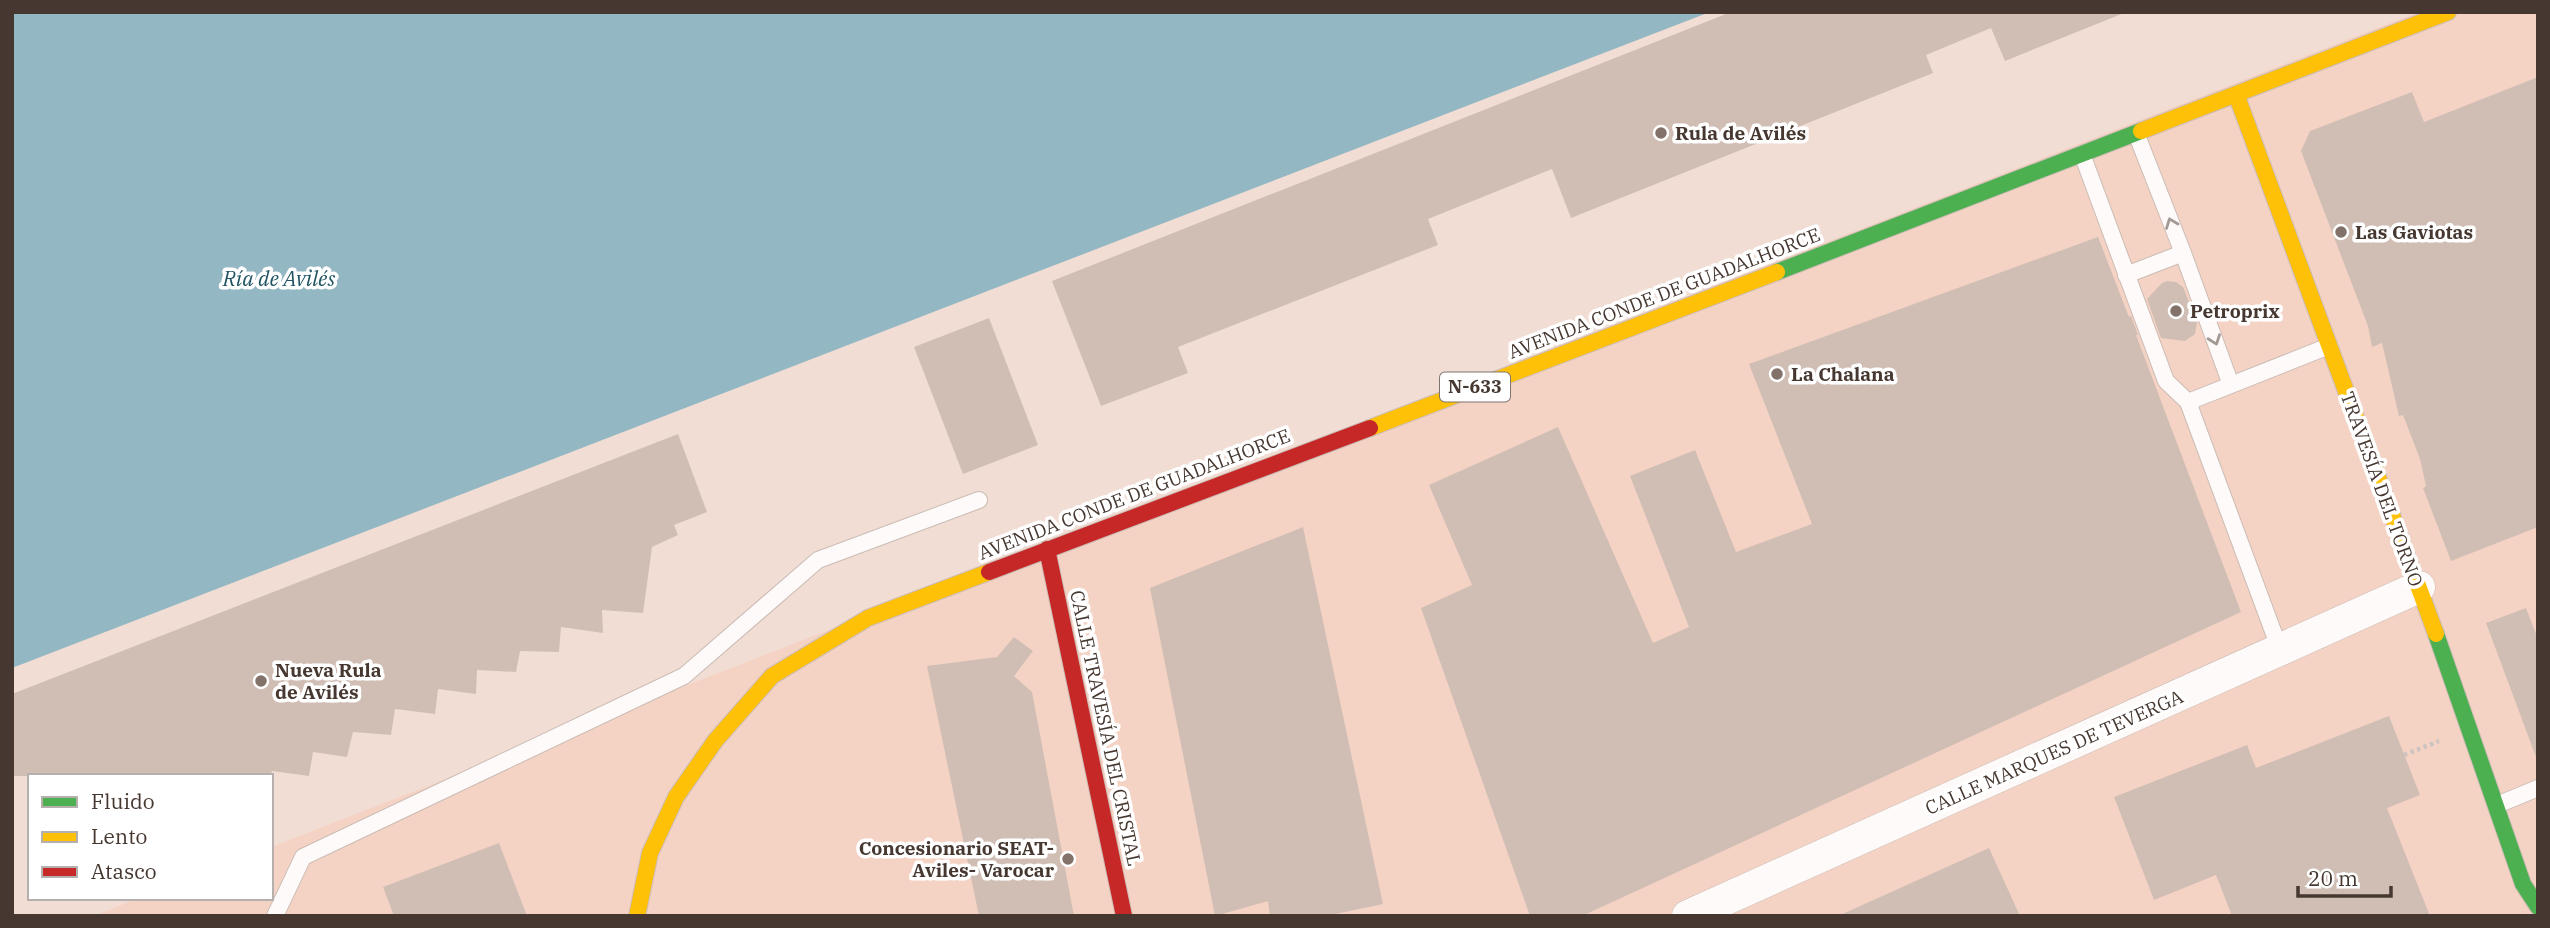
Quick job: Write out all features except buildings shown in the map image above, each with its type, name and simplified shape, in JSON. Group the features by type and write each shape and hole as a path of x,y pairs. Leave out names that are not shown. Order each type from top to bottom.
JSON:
{"main road":[{"name":"AVENIDA CONDE DE GUADALHORCE","path":"637,916 650,853 676,797 715,741 772,676 868,618 1709,299 2448,12"},
{"name":"TRAVESÍA DEL TORNO","path":"2236,94 2419,587 2530,896"},
{"name":"CALLE TRAVESÍA DEL CRISTAL","path":"1047,549 1124,916"}],"street":[{"name":"CALLE MARQUES DE TEVERGA","path":"1688,916 2419,587"},
{"name":"TRAVESÍA DEL TORNO","path":"2519,916 2530,896"}],"lane":[{"path":"2136,133 2231,385"},
{"path":"2081,154 2166,381 2188,402 2280,650"},
{"path":"2126,275 2183,253"},
{"path":"2188,402 2329,346"},
{"path":"275,916 303,856 684,676 818,560 979,500"},
{"path":"2497,805 2538,788"}],"shaded area":[{"path":"2418,12 2538,12 2538,916 94,916 134,900 273,900 273,846"}],"water":[{"name":"Ría de Avilés","path":"12,12 1710,12 12,668"}],"traffic: fast":[{"path":"1777,272 2141,131"},
{"path":"2436,634 2523,884 2538,907"}],"traffic: slow":[{"path":"2141,131 2448,12"},
{"path":"2236,94 2436,634"},
{"path":"1370,428 1777,272"},
{"path":"637,916 650,853 676,797 715,741 772,676 868,618 989,572"}],"traffic: jam":[{"path":"989,572 1370,428"},
{"path":"1047,549 1124,916"}],"place":[{"name":"Rula de Avilés","path":"1661,133"},
{"name":"Las Gaviotas","path":"2341,232"},
{"name":"Petroprix","path":"2176,311"},
{"name":"La Chalana","path":"1777,374"},
{"name":"Nueva Rula de Avilés","path":"261,681"},
{"name":"Concesionario SEAT- Aviles- Varocar","path":"1068,859"}]}
